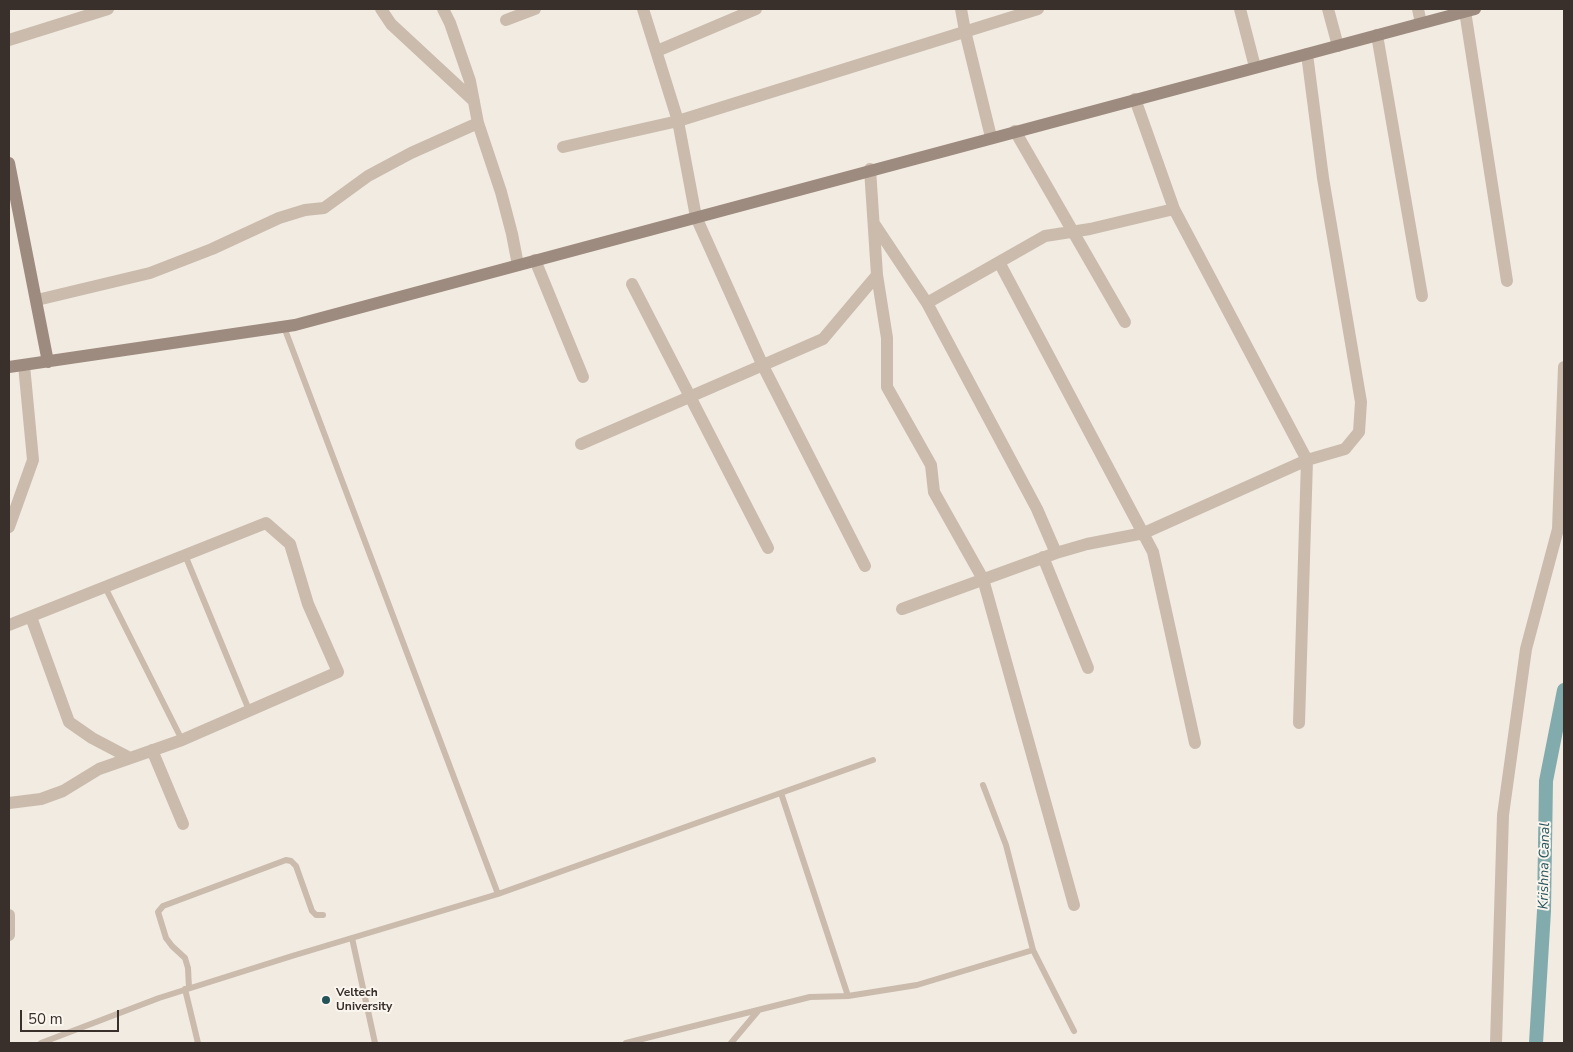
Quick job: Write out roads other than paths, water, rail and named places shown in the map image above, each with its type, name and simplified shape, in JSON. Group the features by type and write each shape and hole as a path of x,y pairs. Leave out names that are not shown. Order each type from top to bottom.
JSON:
{"street":[{"path":"9,40 108,9"},
{"path":"381,9 391,24 474,101"},
{"path":"442,9 450,23 470,81 478,123 501,192 518,265"},
{"path":"506,20 535,9"},
{"path":"644,9 678,121 696,217 763,366 865,566"},
{"path":"657,51 756,9"},
{"path":"961,9 964,31 992,137"},
{"path":"563,147 678,121 1038,9"},
{"path":"1240,9 1255,67"},
{"path":"1328,9 1338,46"},
{"path":"1418,9 1421,22"},
{"path":"9,367 295,325 1470,10 1507,281"},
{"path":"1378,35 1422,296"},
{"path":"902,609 1056,553 1087,544 1144,533 1307,460 1345,449 1358,432 1361,402 1323,178 1307,54"},
{"path":"1135,99 1174,210 1307,460 1299,723"},
{"path":"37,300 150,273 212,249 279,218 305,210 324,208 368,176 411,153 478,123"},
{"path":"1015,131 1125,322"},
{"path":"9,163 48,362"},
{"path":"870,170 877,275 887,338 887,387 931,465 934,492 983,580 1074,905"},
{"path":"927,303 1045,236 1174,210"},
{"path":"874,223 927,303 1037,509 1056,553"},
{"path":"535,260 583,377"},
{"path":"999,262 1153,552 1195,743"},
{"path":"581,444 823,339 877,275"},
{"path":"632,284 768,548"},
{"path":"9,527 33,460 24,365"},
{"path":"1496,1043 1503,814 1526,649 1558,529 1564,367"},
{"path":"9,626 266,523 290,544 308,604 338,672 182,740 99,769 63,791 41,798 9,803"},
{"path":"1044,557 1088,668"},
{"path":"31,617 69,722 92,738 130,758"},
{"path":"152,750 183,824"},
{"path":"9,915 9,935"}],"lane":[{"path":"284,327 498,894"},
{"path":"185,556 249,710"},
{"path":"105,587 182,740"},
{"path":"41,1043 159,998 498,894 873,760"},
{"path":"983,785 1006,845 1033,950 1074,1031"},
{"path":"781,793 848,996"},
{"path":"198,1043 187,989 188,968 185,958 166,938 158,912 163,906 286,860 291,861 296,866 312,911 316,915 323,915"},
{"path":"352,938 375,1043"},
{"path":"626,1043 810,997 848,996 917,986 1033,950"},
{"path":"730,1043 759,1010"}],"waterway":[{"name":"Krishna Canal","path":"1536,1043 1544,911 1546,781 1564,690"}],"place":[{"name":"Veltech University","path":"326,1000"}]}
